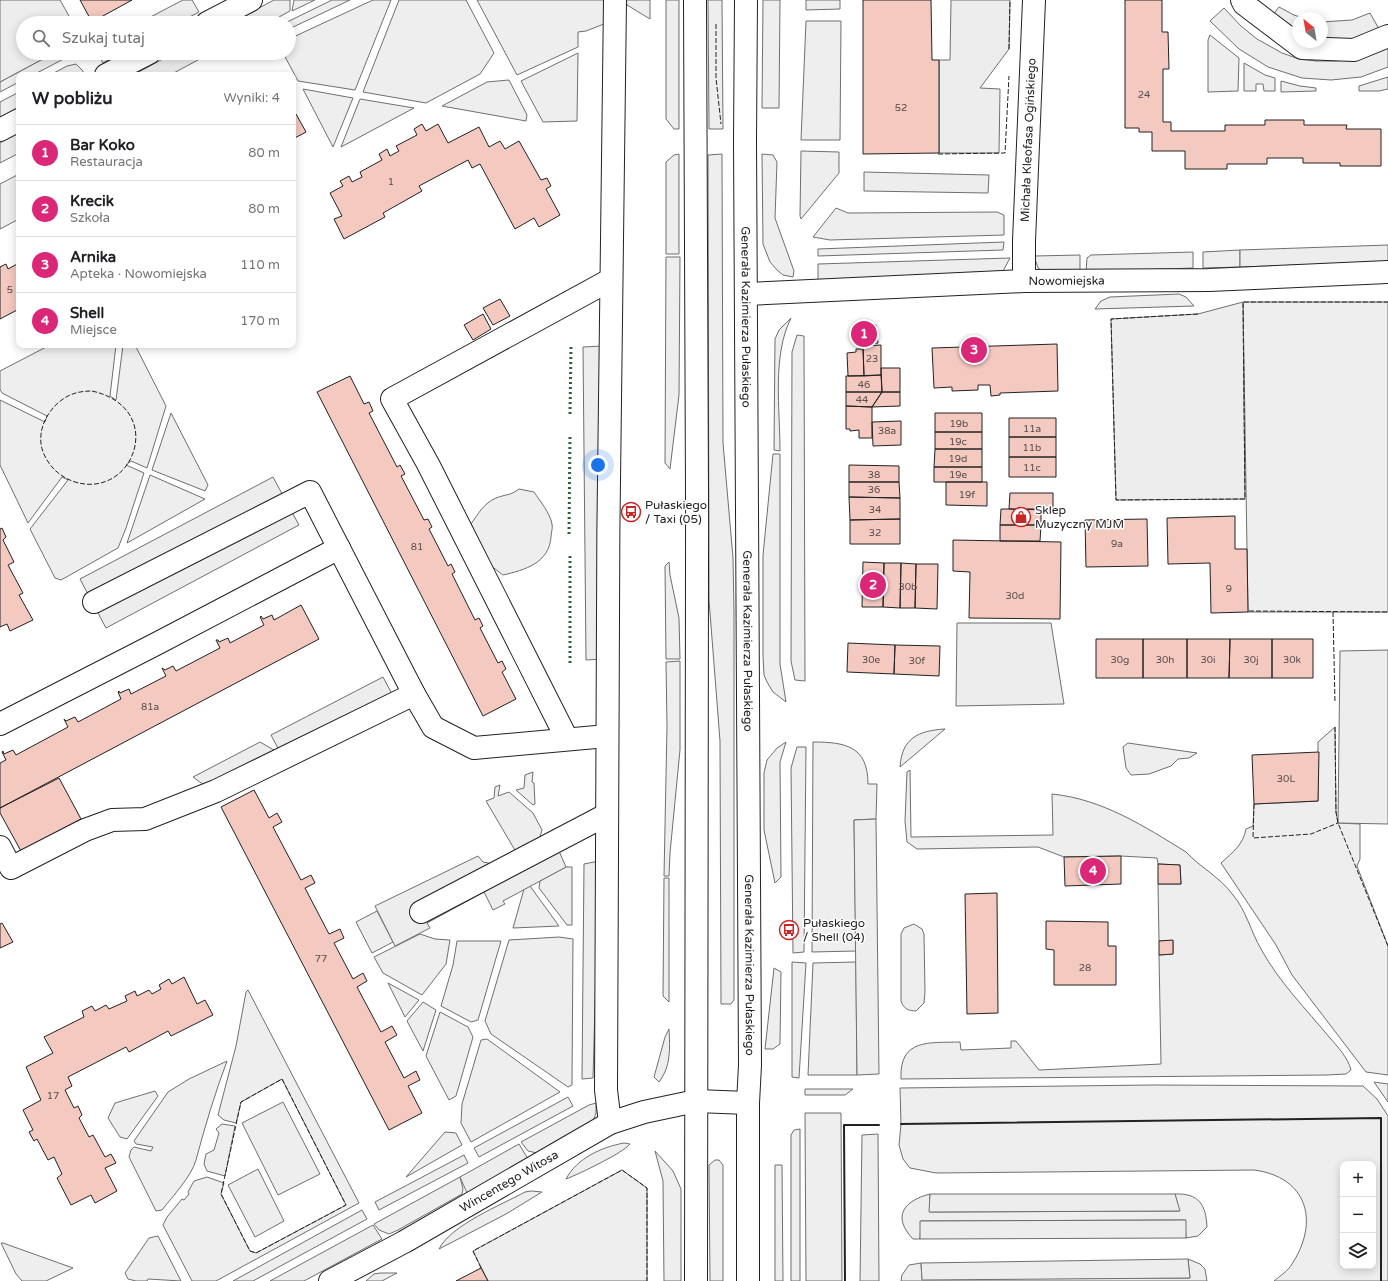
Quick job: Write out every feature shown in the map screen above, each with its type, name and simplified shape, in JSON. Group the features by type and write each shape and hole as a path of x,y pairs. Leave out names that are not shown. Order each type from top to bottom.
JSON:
{"street":[{"path":"220,16 251,0"},
{"path":"610,1123 606,1090 606,815 610,280 614,0"},
{"path":"695,0 697,481 696,1281"},
{"name":"Generała Kazimierza Pułaskiego","path":"746,0 745,148 750,1050 748,1103 748,1281"},
{"name":"Michała Kleofasa Ogińskiego","path":"1024,280 1024,241 1034,0"},
{"path":"1242,0 1244,4 1302,48 1354,50 1388,36"},
{"path":"112,72 135,60"},
{"path":"0,130 16,122"},
{"name":"Nowomiejska","path":"746,294 1024,280 1209,280 1388,272"},
{"path":"567,739 428,464 392,398 610,280"},
{"path":"94,602 310,492 414,694 433,727 474,748 607,736"},
{"path":"0,724 144,651 339,548"},
{"path":"0,847 11,868 85,830 112,820 145,819 216,791 414,694"},
{"path":"421,912 606,815"},
{"name":"Wincentego Witosa","path":"330,1281 411,1238 610,1123 644,1112 696,1101 748,1103"}],"shaded area":[{"path":"0,0 60,0 69,16 16,16 16,60 41,60 16,72 0,82"},
{"path":"183,0 192,0 199,12 191,16 152,16"},
{"path":"274,0 290,0 290,11 281,16 244,16"},
{"path":"294,0 315,0 292,11"},
{"path":"332,0 350,0 296,26 296,18"},
{"path":"373,0 391,0 355,90 298,81 296,72 293,72 287,60 296,60 296,36"},
{"path":"399,0 466,0 494,53 480,74 426,103 363,92"},
{"path":"477,0 604,0 604,24 586,31 578,32 578,47 517,75"},
{"path":"626,0 650,0 650,19 627,5"},
{"path":"666,0 679,0 679,129 674,129 666,119"},
{"path":"708,0 722,0 723,129 709,129"},
{"path":"763,0 780,0 779,108 762,108"},
{"path":"806,0 840,0 840,9 806,10"},
{"path":"951,0 1010,0 1009,49 980,88 1000,89 999,153 939,153 939,60 950,60"},
{"path":"1279,7 1292,14 1292,33 1269,20"},
{"path":"1224,8 1241,26 1257,39 1282,53 1299,59 1336,61 1358,59 1388,47 1388,67 1361,77 1331,80 1302,78 1268,67 1239,49 1210,21"},
{"path":"1370,13 1379,29 1354,39 1328,40 1328,22 1352,20"},
{"path":"806,21 841,21 840,140 801,140"},
{"path":"1210,35 1239,58 1238,91 1208,92 1208,40"},
{"path":"578,53 577,121 543,122 521,81"},
{"path":"41,60 62,60 39,72 19,72"},
{"path":"101,60 108,60 103,63"},
{"path":"161,60 198,60 176,72 139,72"},
{"path":"1244,63 1265,75 1275,78 1275,91 1264,91 1263,84 1256,84 1256,91 1244,91"},
{"path":"76,64 83,72 56,72 67,66"},
{"path":"16,73 16,84 0,92 0,82"},
{"path":"1388,77 1388,89 1379,91 1359,91 1359,86"},
{"path":"509,80 527,115 526,121 442,106 487,82"},
{"path":"1281,81 1316,88 1316,91 1281,92"},
{"path":"303,89 353,98 333,147"},
{"path":"16,94 16,109 0,117 0,102"},
{"path":"360,99 414,108 341,147"},
{"path":"16,135 16,155 0,163 0,143"},
{"path":"801,151 839,152 839,173 801,219 800,216"},
{"path":"679,154 679,254 666,254 666,162 674,155"},
{"path":"722,154 723,443 733,558 734,611 734,1000 731,1004 721,1004 720,741 709,600 708,155"},
{"path":"762,154 773,155 777,162 775,218 794,271 793,277 783,275 777,270 770,262 763,244"},
{"path":"864,172 989,175 988,193 864,191"},
{"path":"16,176 16,221 0,229 0,184"},
{"path":"836,208 848,213 997,212 1004,215 1004,235 830,240 813,237"},
{"path":"1004,242 1003,250 818,256 818,249"},
{"path":"1388,245 1388,262 1240,267 1240,250"},
{"path":"1240,250 1240,267 1203,268 1203,252"},
{"path":"1193,252 1193,268 1086,272 1087,258 1091,255"},
{"path":"1080,255 1080,272 1043,271 1038,268 1034,256"},
{"path":"666,257 680,257 679,395 670,469 665,463"},
{"path":"1010,258 1003,271 818,280 818,264"},
{"path":"1179,294 1186,297 1194,306 1095,309 1101,301 1110,297"},
{"path":"1243,302 1388,302 1388,612 1248,612"},
{"path":"1243,302 1245,499 1116,500 1111,319 1198,314"},
{"path":"791,318 781,349 779,366 778,400 780,451 774,450 775,339 779,330"},
{"path":"797,335 804,336 805,681 795,680 791,661 792,352"},
{"path":"603,346 603,659 586,660 583,347"},
{"path":"44,348 116,348 110,396 116,400 123,348 137,348 166,406 147,468 131,461 126,465 144,473 118,548 61,580 55,578 30,529 68,480 62,477 28,523 0,465 0,400 45,422 47,416 2,393 0,389 0,371"},
{"path":"171,413 208,485 205,491 152,470"},
{"path":"773,454 780,454 780,664 786,702 773,692 767,682 764,675 763,656 763,555"},
{"path":"150,475 205,499 127,543"},
{"path":"273,477 299,525 106,628 80,579"},
{"path":"519,489 534,492 542,503 551,520 551,537 546,553 541,559 520,571 503,575 490,565 471,524 482,509 492,500 510,494"},
{"path":"669,562 670,575 679,618 680,659 666,659 665,566"},
{"path":"957,623 1051,623 1064,704 956,706"},
{"path":"1388,650 1388,824 1338,823 1340,651"},
{"path":"680,661 680,750 669,876 664,876 667,727 666,662"},
{"path":"383,677 392,694 280,752 271,735"},
{"path":"1335,727 1336,812 1338,823 1360,824 1360,859 1357,866 1388,946 1388,1075 1366,1072 1292,975 1276,945 1221,863 1243,840 1246,829 1253,826 1254,804 1318,801 1318,742"},
{"path":"945,729 900,767 904,749 913,738 926,732"},
{"path":"260,742 279,753 208,788 193,777"},
{"path":"786,742 780,762 781,877 775,883 764,830 764,773 767,760 777,748"},
{"path":"813,742 835,743 852,749 859,754 864,761 867,771 868,784 877,784 876,819 854,820 856,951 812,952"},
{"path":"1128,743 1197,753 1189,758 1178,759 1171,766 1149,774 1131,775 1126,768 1123,747"},
{"path":"797,747 806,747 804,952 793,953 791,768"},
{"path":"910,770 911,837 1053,835 1052,794 1088,802 1122,815 1186,852 1222,883 1238,901 1257,942 1276,973 1339,1049 1348,1061 1351,1070 1346,1074 1327,1075 901,1079 902,1066 905,1056 911,1050 928,1043 938,1042 960,1042 961,1050 1011,1048 1011,1041 1016,1041 1039,1070 1161,1064 1159,955 1173,954 1173,941 1159,941 1158,884 1181,884 1180,865 1158,864 1157,858 1121,856 1064,857 1038,847 917,849 907,842 905,821 907,772"},
{"path":"533,772 532,782 534,783 535,804 533,805 516,790 524,788 525,775"},
{"path":"500,785 498,796 509,792 533,813 542,830 539,840 516,852 486,801 494,798 495,787"},
{"path":"876,819 879,1074 857,1075 854,820"},
{"path":"551,833 566,867 503,901 505,904 493,910 484,892 427,923 430,928 395,946 375,906 478,856 483,862 493,864"},
{"path":"599,861 593,1078 582,1079 584,864"},
{"path":"566,867 572,867 572,925 567,925 539,888 540,881"},
{"path":"664,878 669,878 669,1002 663,996"},
{"path":"530,886 559,926 513,928 524,889"},
{"path":"377,911 393,942 372,953 356,922"},
{"path":"914,924 922,929 924,934 924,1003 916,1011 906,1009 901,1001 901,934 904,928"},
{"path":"420,934 435,939 450,940 446,964 422,995 383,973 374,957"},
{"path":"559,937 573,939 572,1085 568,1087 491,1034 485,1021 509,940"},
{"path":"457,941 501,941 478,1020 471,1022 441,1006 453,965"},
{"path":"792,962 806,963 799,1078 792,1077"},
{"path":"856,962 857,1075 808,1075 813,963"},
{"path":"774,968 781,972 780,1044 773,1049 765,1049"},
{"path":"388,983 419,1000 405,1017"},
{"path":"248,990 359,1203 216,1281 192,1281 163,1225 167,1217 182,1199 184,1200 189,1194 188,1192 194,1181 207,1177 224,1183 221,1194 250,1251 256,1253 346,1205 282,1079 241,1102 236,1123 224,1120 218,1115 236,1046 246,992"},
{"path":"423,1002 436,1010 423,1051 407,1021"},
{"path":"440,1012 468,1027 473,1037 456,1096 449,1100 426,1056"},
{"path":"669,1029 668,1063 659,1082 654,1077 665,1037"},
{"path":"487,1039 560,1092 471,1142 461,1123 462,1104 481,1040"},
{"path":"227,1061 210,1110 194,1166 181,1186 162,1210 156,1211 129,1157 131,1150 134,1147 151,1151 153,1147 136,1144 134,1141 168,1092 189,1079"},
{"path":"1374,1082 1388,1084 1388,1102"},
{"path":"1152,1085 1363,1086 1377,1099 1388,1116 1388,1281 1274,1281 1290,1267 1301,1248 1305,1232 1306,1217 1303,1204 1297,1191 1286,1182 1272,1174 1254,1170 936,1173 910,1168 903,1159 899,1145 901,1124 900,1088"},
{"path":"805,1089 853,1089 845,1095 805,1095"},
{"path":"155,1091 158,1096 127,1139 120,1137 108,1118 115,1103"},
{"path":"568,1097 573,1106 479,1157 474,1148"},
{"path":"283,1102 320,1174 278,1195 242,1123"},
{"path":"596,1103 596,1113 593,1121 537,1153 528,1151 521,1142 589,1105"},
{"path":"805,1113 841,1113 842,1281 806,1281"},
{"path":"222,1124 235,1126 225,1176 207,1171 204,1164 206,1154 214,1150 219,1133 216,1129"},
{"path":"800,1129 800,1281 791,1281 791,1135 794,1130"},
{"path":"445,1132 456,1133 462,1145 406,1177"},
{"path":"878,1134 879,1281 860,1281 862,1135"},
{"path":"624,1143 630,1144 610,1158 566,1179 583,1159 607,1147"},
{"path":"519,1144 528,1159 467,1193 460,1177"},
{"path":"655,1151 673,1171 681,1189 681,1281 664,1281 663,1181"},
{"path":"464,1155 468,1163 379,1210 375,1202"},
{"path":"715,1160 719,1160 723,1165 723,1281 710,1281 709,1165"},
{"path":"775,1165 782,1165 783,1281 775,1281"},
{"path":"258,1169 284,1221 255,1237 228,1185"},
{"path":"622,1170 647,1188 647,1281 488,1281 473,1251"},
{"path":"460,1177 463,1189 462,1194 398,1230 389,1234 379,1230 374,1224"},
{"path":"525,1192 542,1192 506,1214 439,1249 445,1240 465,1224 490,1209"},
{"path":"930,1194 930,1212 1179,1211 1175,1194 1183,1194 1195,1198 1200,1202 1205,1212 1207,1227 1198,1236 1186,1238 1185,1220 921,1221 920,1239 913,1239 903,1224 902,1217 904,1211 913,1201"},
{"path":"930,1194 1175,1194 1180,1211 929,1212"},
{"path":"362,1210 367,1219 253,1281 233,1281"},
{"path":"1186,1220 1186,1238 920,1239 920,1221"},
{"path":"373,1225 382,1239 304,1281 270,1281"},
{"path":"158,1236 181,1281 148,1279 147,1281 136,1281 128,1279 125,1273 149,1238"},
{"path":"1,1243 73,1268 46,1281 22,1281 16,1274"},
{"path":"1188,1259 1200,1264 1205,1269 1207,1281 901,1281 902,1275 909,1265 921,1263 922,1279 1190,1278"},
{"path":"1188,1259 1190,1278 922,1280 921,1263"},
{"path":"397,1273 382,1281 366,1281 374,1274"}],"building":[{"path":"80,0 132,0 103,16 89,16"},
{"path":"863,0 931,0 932,60 939,60 939,153 863,154"},
{"path":"1125,0 1162,0 1162,32 1168,32 1169,69 1163,69 1163,122 1171,122 1171,131 1225,131 1225,125 1265,125 1265,120 1304,120 1304,125 1347,125 1346,129 1381,129 1381,166 1340,166 1340,163 1303,163 1303,158 1267,158 1267,164 1227,164 1227,169 1185,169 1185,151 1152,151 1152,132 1139,132 1139,128 1125,128"},
{"path":"296,114 306,132 296,137"},
{"path":"422,124 426,131 438,124 448,143 479,127 489,147 500,141 505,149 519,141 541,180 547,178 551,186 546,189 560,215 539,227 534,218 515,229 480,164 472,168 468,160 419,186 422,191 383,213 385,217 344,239 334,219 342,216 330,193 343,186 340,181 349,176 352,182 362,177 360,172 382,160 379,154 387,149 390,156 399,151 396,146 417,135 414,129"},
{"path":"6,264 8,269 16,265 16,311 0,319 0,267"},
{"path":"500,299 510,316 493,325 483,308"},
{"path":"483,314 491,329 473,340 464,325"},
{"path":"876,325 878,343 860,345 860,328"},
{"path":"1057,344 1058,391 1000,393 1000,395 991,396 990,385 978,385 978,390 952,391 952,387 934,388 932,348"},
{"path":"881,345 881,375 864,376 863,346"},
{"path":"856,349 863,349 864,376 848,376 847,353 856,352"},
{"path":"881,368 900,368 900,392 882,392"},
{"path":"881,375 882,392 846,392 846,376"},
{"path":"350,376 364,404 369,402 373,411 369,413 397,467 400,465 405,474 401,476 424,520 428,519 432,527 429,529 448,566 451,564 455,572 452,574 475,620 479,618 483,626 480,628 498,663 502,661 506,669 502,672 516,699 483,716 317,392"},
{"path":"846,392 882,392 872,407 846,406"},
{"path":"882,392 900,392 900,406 872,407"},
{"path":"846,406 872,407 872,438 859,438 859,430 850,431 850,429 846,429"},
{"path":"935,413 982,413 982,432 935,432"},
{"path":"1009,418 1056,418 1056,437 1009,437"},
{"path":"901,421 901,445 873,446 872,422"},
{"path":"935,432 982,432 982,449 935,449"},
{"path":"1009,437 1056,437 1056,457 1009,457"},
{"path":"935,449 982,449 982,467 934,467"},
{"path":"1009,457 1056,457 1056,477 1009,477"},
{"path":"849,465 899,466 899,482 849,482"},
{"path":"934,467 982,467 982,482 934,482"},
{"path":"849,482 899,482 900,498 849,497"},
{"path":"946,482 987,482 987,506 946,505"},
{"path":"1010,493 1053,493 1053,510 1009,509"},
{"path":"849,497 900,498 900,519 850,520"},
{"name":"Sklep Muzyczny MJM","path":"1001,509 1041,509 1041,525 1000,525"},
{"path":"1235,516 1235,549 1247,549 1248,612 1211,613 1210,563 1168,564 1167,518"},
{"path":"900,519 900,544 850,544 850,520"},
{"path":"1147,519 1148,566 1086,567 1085,520"},
{"path":"1000,525 1041,525 1040,541 1000,541"},
{"path":"2,528 6,537 3,540 14,562 8,565 23,593 19,595 33,620 10,631 7,624 0,627 0,529"},
{"path":"953,540 1061,542 1060,619 969,618 970,572 953,571"},
{"path":"863,562 884,563 883,607 862,607"},
{"path":"884,563 901,563 900,608 883,607"},
{"path":"901,563 916,564 915,608 900,608"},
{"path":"916,564 938,564 937,609 915,608"},
{"path":"301,605 319,639 0,808 0,763 6,760 2,752 3,751 4,754 13,750 16,755 68,727 64,719 66,721 75,717 78,722 121,699 118,692 119,691 120,693 129,689 131,694 166,676 162,668 165,670 173,666 176,671 220,648 216,640 219,642 228,638 230,643 264,625 260,617 261,616 263,619 272,615 274,620"},
{"path":"1096,639 1143,639 1143,678 1096,678"},
{"path":"1143,639 1187,639 1187,678 1143,678"},
{"path":"1187,639 1230,639 1229,678 1187,678"},
{"path":"1230,639 1272,639 1272,678 1229,678"},
{"path":"1272,639 1313,639 1313,678 1272,678"},
{"path":"848,643 895,645 894,674 847,672"},
{"path":"895,645 940,646 939,676 894,674"},
{"path":"1319,752 1318,801 1254,804 1252,755"},
{"path":"59,778 81,819 21,851 0,813 0,808"},
{"path":"254,790 269,818 277,813 282,822 273,827 301,880 311,875 315,883 305,888 329,934 340,929 344,938 334,943 353,979 363,973 367,981 357,987 381,1032 392,1026 397,1035 385,1042 404,1078 416,1071 420,1080 408,1086 422,1113 389,1130 221,807"},
{"path":"1121,856 1121,884 1065,886 1064,857"},
{"path":"1158,864 1180,865 1181,884 1158,884"},
{"path":"997,893 998,1013 967,1014 965,894"},
{"path":"1046,921 1108,922 1108,946 1116,946 1116,985 1054,985 1054,950 1046,949"},
{"path":"2,923 13,942 0,948 0,924"},
{"path":"1173,940 1173,954 1159,955 1159,941"},
{"path":"184,977 197,1004 205,1000 213,1015 171,1036 168,1031 129,1052 126,1047 68,1077 72,1086 65,1090 74,1108 78,1106 82,1115 79,1118 89,1137 93,1135 105,1157 111,1154 116,1163 105,1168 117,1191 95,1203 91,1195 71,1205 57,1178 62,1174 54,1157 48,1160 37,1139 34,1141 29,1132 33,1130 23,1110 41,1100 26,1067 53,1053 44,1037 84,1017 82,1011 92,1006 95,1011 106,1005 109,1009 127,1001 125,996 135,991 137,996 149,990 152,994 161,989 159,985 169,979 172,984"},
{"path":"481,1268 488,1281 456,1281"}],"hedge":[{"path":"570,414 571,346"},
{"path":"569,534 570,434"},
{"path":"570,556 570,664"}],"fence":[{"path":"1009,49 1010,0"},
{"path":"716,24 716,78 721,124"},
{"path":"938,154 1005,153 1009,76"},
{"path":"1198,314 1111,319 1116,500 1245,499 1243,302 1388,302"},
{"path":"92,391 116,401 130,415 136,432 134,450 126,466 113,478 96,484 75,482 60,474 48,462 41,444 42,427 55,406 68,396 80,392 92,391"},
{"path":"1249,611 1388,612"},
{"path":"1333,612 1335,703"},
{"path":"1335,727 1336,812 1338,823 1388,946"},
{"path":"1254,804 1253,838 1311,834 1338,823"},
{"path":"282,1079 346,1205 256,1253 250,1251 221,1194 241,1102 282,1079"},
{"path":"481,1268 473,1251 622,1170 647,1188 647,1281"}],"wall":[{"path":"901,1124 1381,1118 1381,1281"},
{"path":"845,1281 844,1125 879,1125"}],"place":[{"name":"Bar Koko","path":"864,334"},
{"name":"Arnika","path":"974,350"},
{"name":"Pułaskiego / Taxi (05)","path":"631,512"},
{"name":"Sklep Muzyczny MJM","path":"1021,517"},
{"name":"Krecik","path":"873,585"},
{"name":"Shell","path":"1093,871"},
{"name":"Pułaskiego / Shell (04)","path":"789,930"}]}
